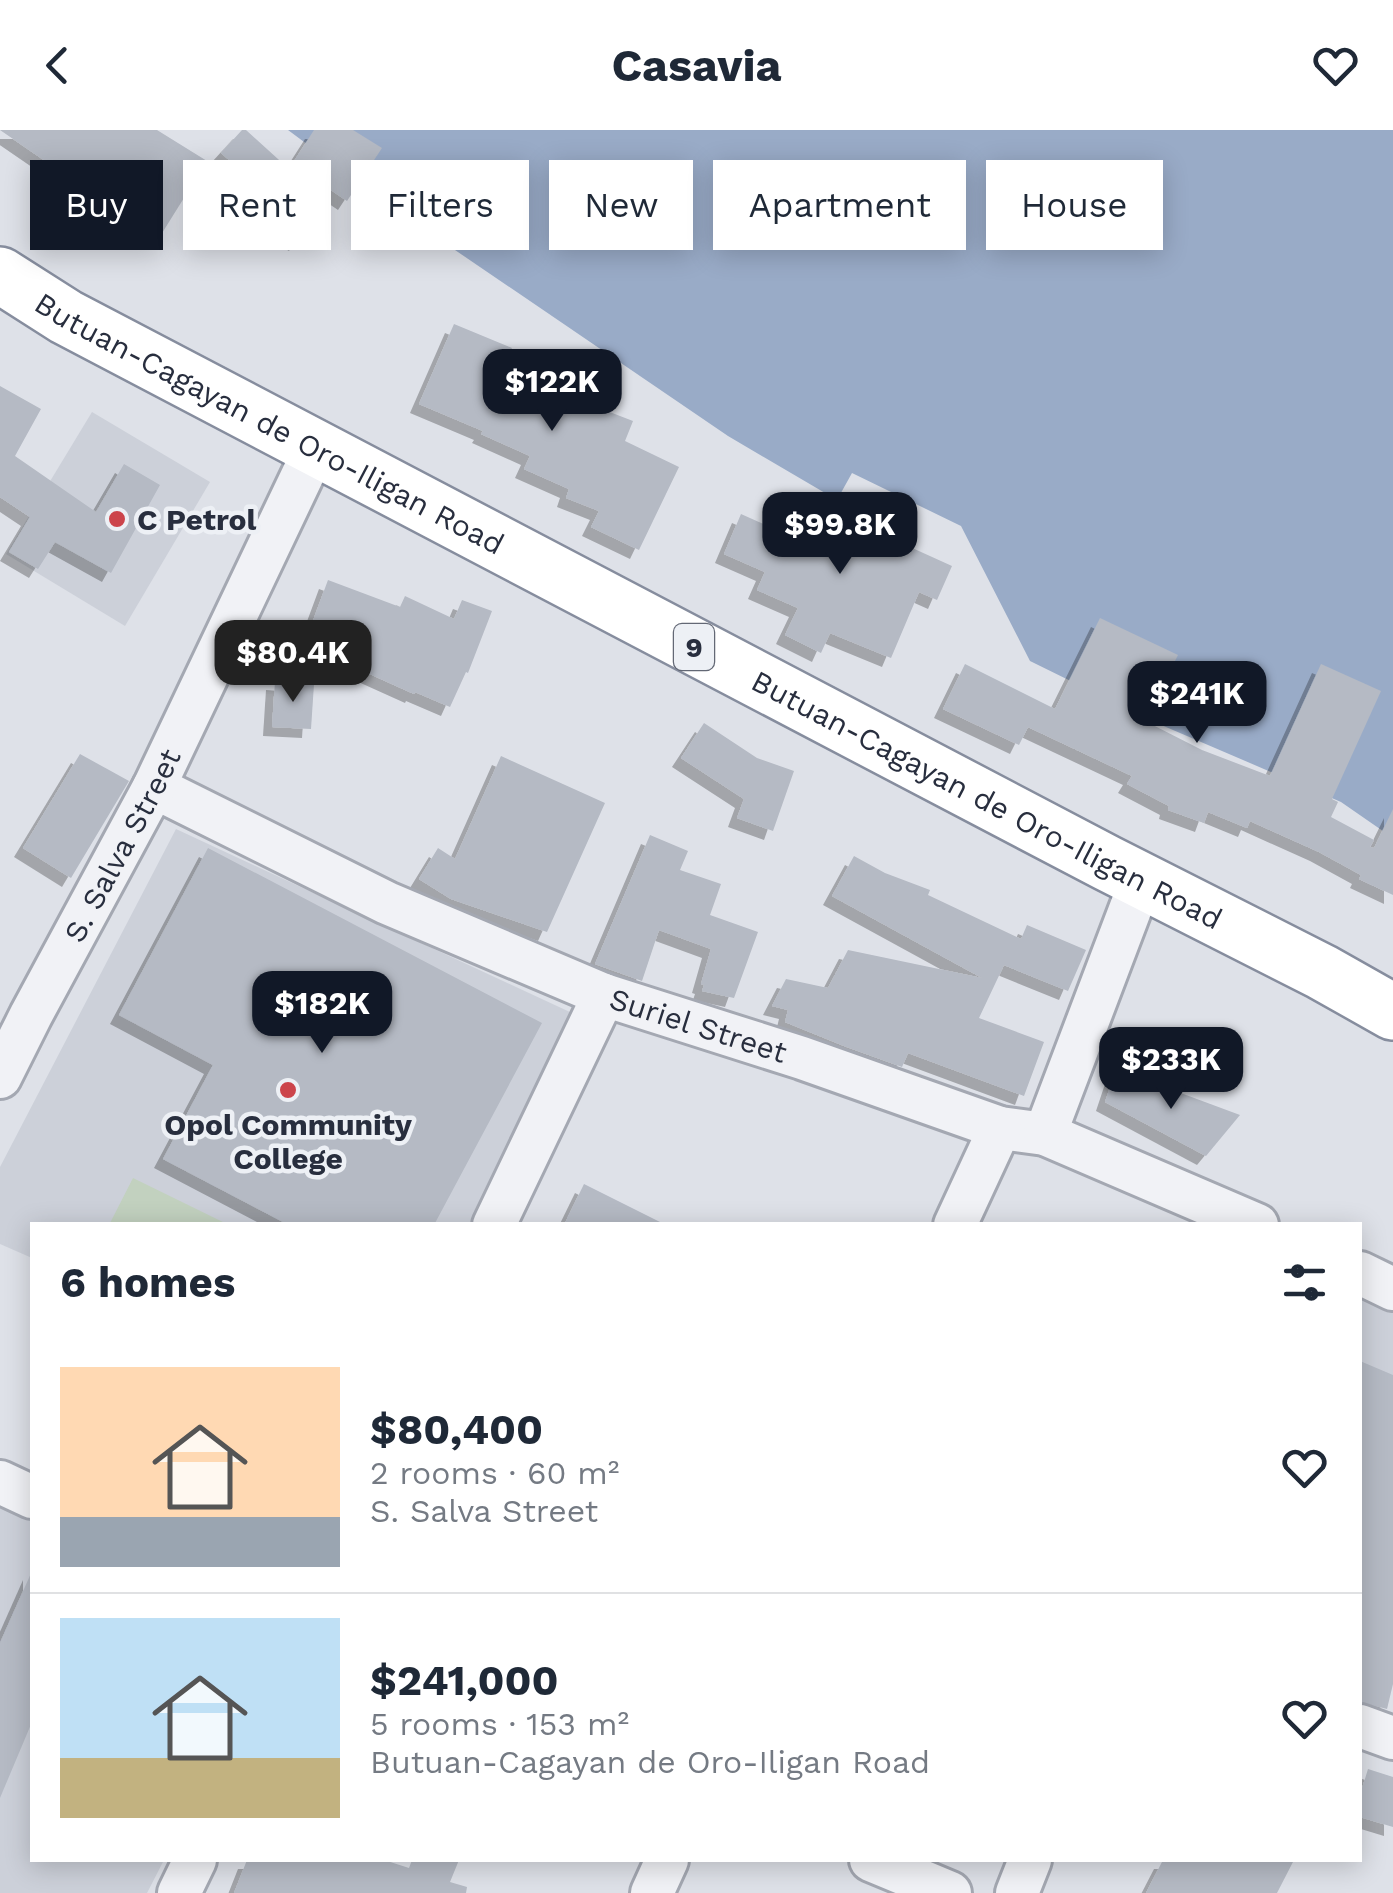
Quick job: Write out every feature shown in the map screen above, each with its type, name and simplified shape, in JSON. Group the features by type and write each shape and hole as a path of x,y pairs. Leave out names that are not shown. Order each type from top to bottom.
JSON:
{"highway":[{"name":"Butuan-Cagayan de Oro-Iligan Road","path":"0,275 66,318 1393,1012"}],"street":[{"name":"S. Salva Street","path":"0,1077 154,787 316,449"},
{"name":"Suriel Street","path":"154,787 387,904 604,995 802,1058 1000,1128 1045,1134 1250,1222"},
{"path":"1045,1134 1141,881"},
{"path":"495,1222 604,995"},
{"path":"956,1222 1000,1128"},
{"path":"1362,1274 1393,1289"},
{"path":"0,1482 30,1495"},
{"path":"1362,1727 1393,1738"},
{"path":"179,1893 193,1862"},
{"path":"652,1893 666,1862"},
{"path":"876,1862 950,1893"},
{"path":"1017,1893 1029,1862"}],"shaded area":[{"path":"92,412 210,482 125,626 6,554"},
{"name":"Opol Community College","path":"176,829 572,1013 473,1222 30,1222 30,1257 0,1244 0,1167"},
{"path":"1362,1295 1393,1310 1393,1486 1362,1473"},
{"path":"0,1502 30,1515 30,1862 163,1862 147,1893 0,1893"}],"green space":[{"path":"133,1178 223,1222 111,1222"}],"water":[{"path":"288,130 1393,130 1393,838 1341,802 1152,721 1030,661 961,526 852,473 837,500 728,436 455,250 529,250 529,160 351,160 351,177"}],"building":[{"path":"0,130 157,130 205,160 183,160 183,200 163,232 163,160 44,160"},
{"path":"246,130 279,160 229,160 221,153"},
{"path":"314,130 353,130 382,148 374,160 351,160 351,195 347,201 331,190 331,160 295,160"},
{"path":"454,324 512,348 506,362 553,383 550,389 633,421 625,441 679,467 639,550 591,527 599,511 566,498 569,489 524,469 530,456 419,404"},
{"path":"0,386 41,409 15,456 96,512 124,464 160,485 111,573 55,542 38,569 9,552 30,517 0,497"},
{"path":"799,504 857,540 872,511 906,529 899,542 952,566 937,600 919,592 891,658 830,633 821,653 785,635 798,608 757,590 765,572 724,554 741,514 781,532"},
{"path":"328,580 400,607 405,596 454,619 462,600 492,611 450,707 363,671 361,676 301,653"},
{"path":"1100,618 1178,655 1145,721 1202,750 1270,776 1321,664 1381,691 1332,799 1338,802 1331,817 1374,840 1370,847 1374,848 1393,809 1393,895 1359,879 1361,875 1319,852 1250,821 1247,828 1208,812 1204,823 1168,810 1169,806 1127,784 1132,776 1028,727 1019,745 943,709 965,664 1055,709"},
{"path":"275,681 314,684 311,729 272,727"},
{"path":"704,723 757,758 794,771 773,831 737,818 744,799 681,758"},
{"path":"80,754 129,781 71,878 23,848"},
{"path":"501,756 605,803 547,932 451,899 419,879 438,848 455,859"},
{"path":"650,835 688,851 680,870 721,884 710,915 758,932 734,998 702,991 711,949 659,930 642,981 595,964"},
{"name":"Opol Community College","path":"208,848 542,1023 436,1222 283,1222 163,1159 213,1065 119,1015"},
{"path":"854,856 930,890 928,895 1021,939 1027,925 1086,950 1068,991 1004,965 979,1018 1044,1042 1024,1096 908,1053 902,1067 785,1022 788,1010 772,1006 786,979 828,988 848,950 982,978 832,896"},
{"path":"1116,1069 1240,1115 1206,1156 1105,1102"},
{"path":"584,1184 660,1222 565,1222"},
{"path":"1362,1362 1393,1375 1393,1684 1387,1709 1362,1703"},
{"path":"30,1576 30,1727 0,1798 0,1643"},
{"path":"1368,1769 1393,1777 1393,1827 1362,1818 1362,1788"},
{"path":"246,1862 390,1862 409,1868 411,1862 458,1862 450,1882 467,1887 466,1893 234,1893"},
{"path":"1162,1862 1293,1862 1277,1893 1146,1893"}],"place":[{"name":"C Petrol","path":"117,519"},
{"name":"Opol Community College","path":"288,1090"}]}
